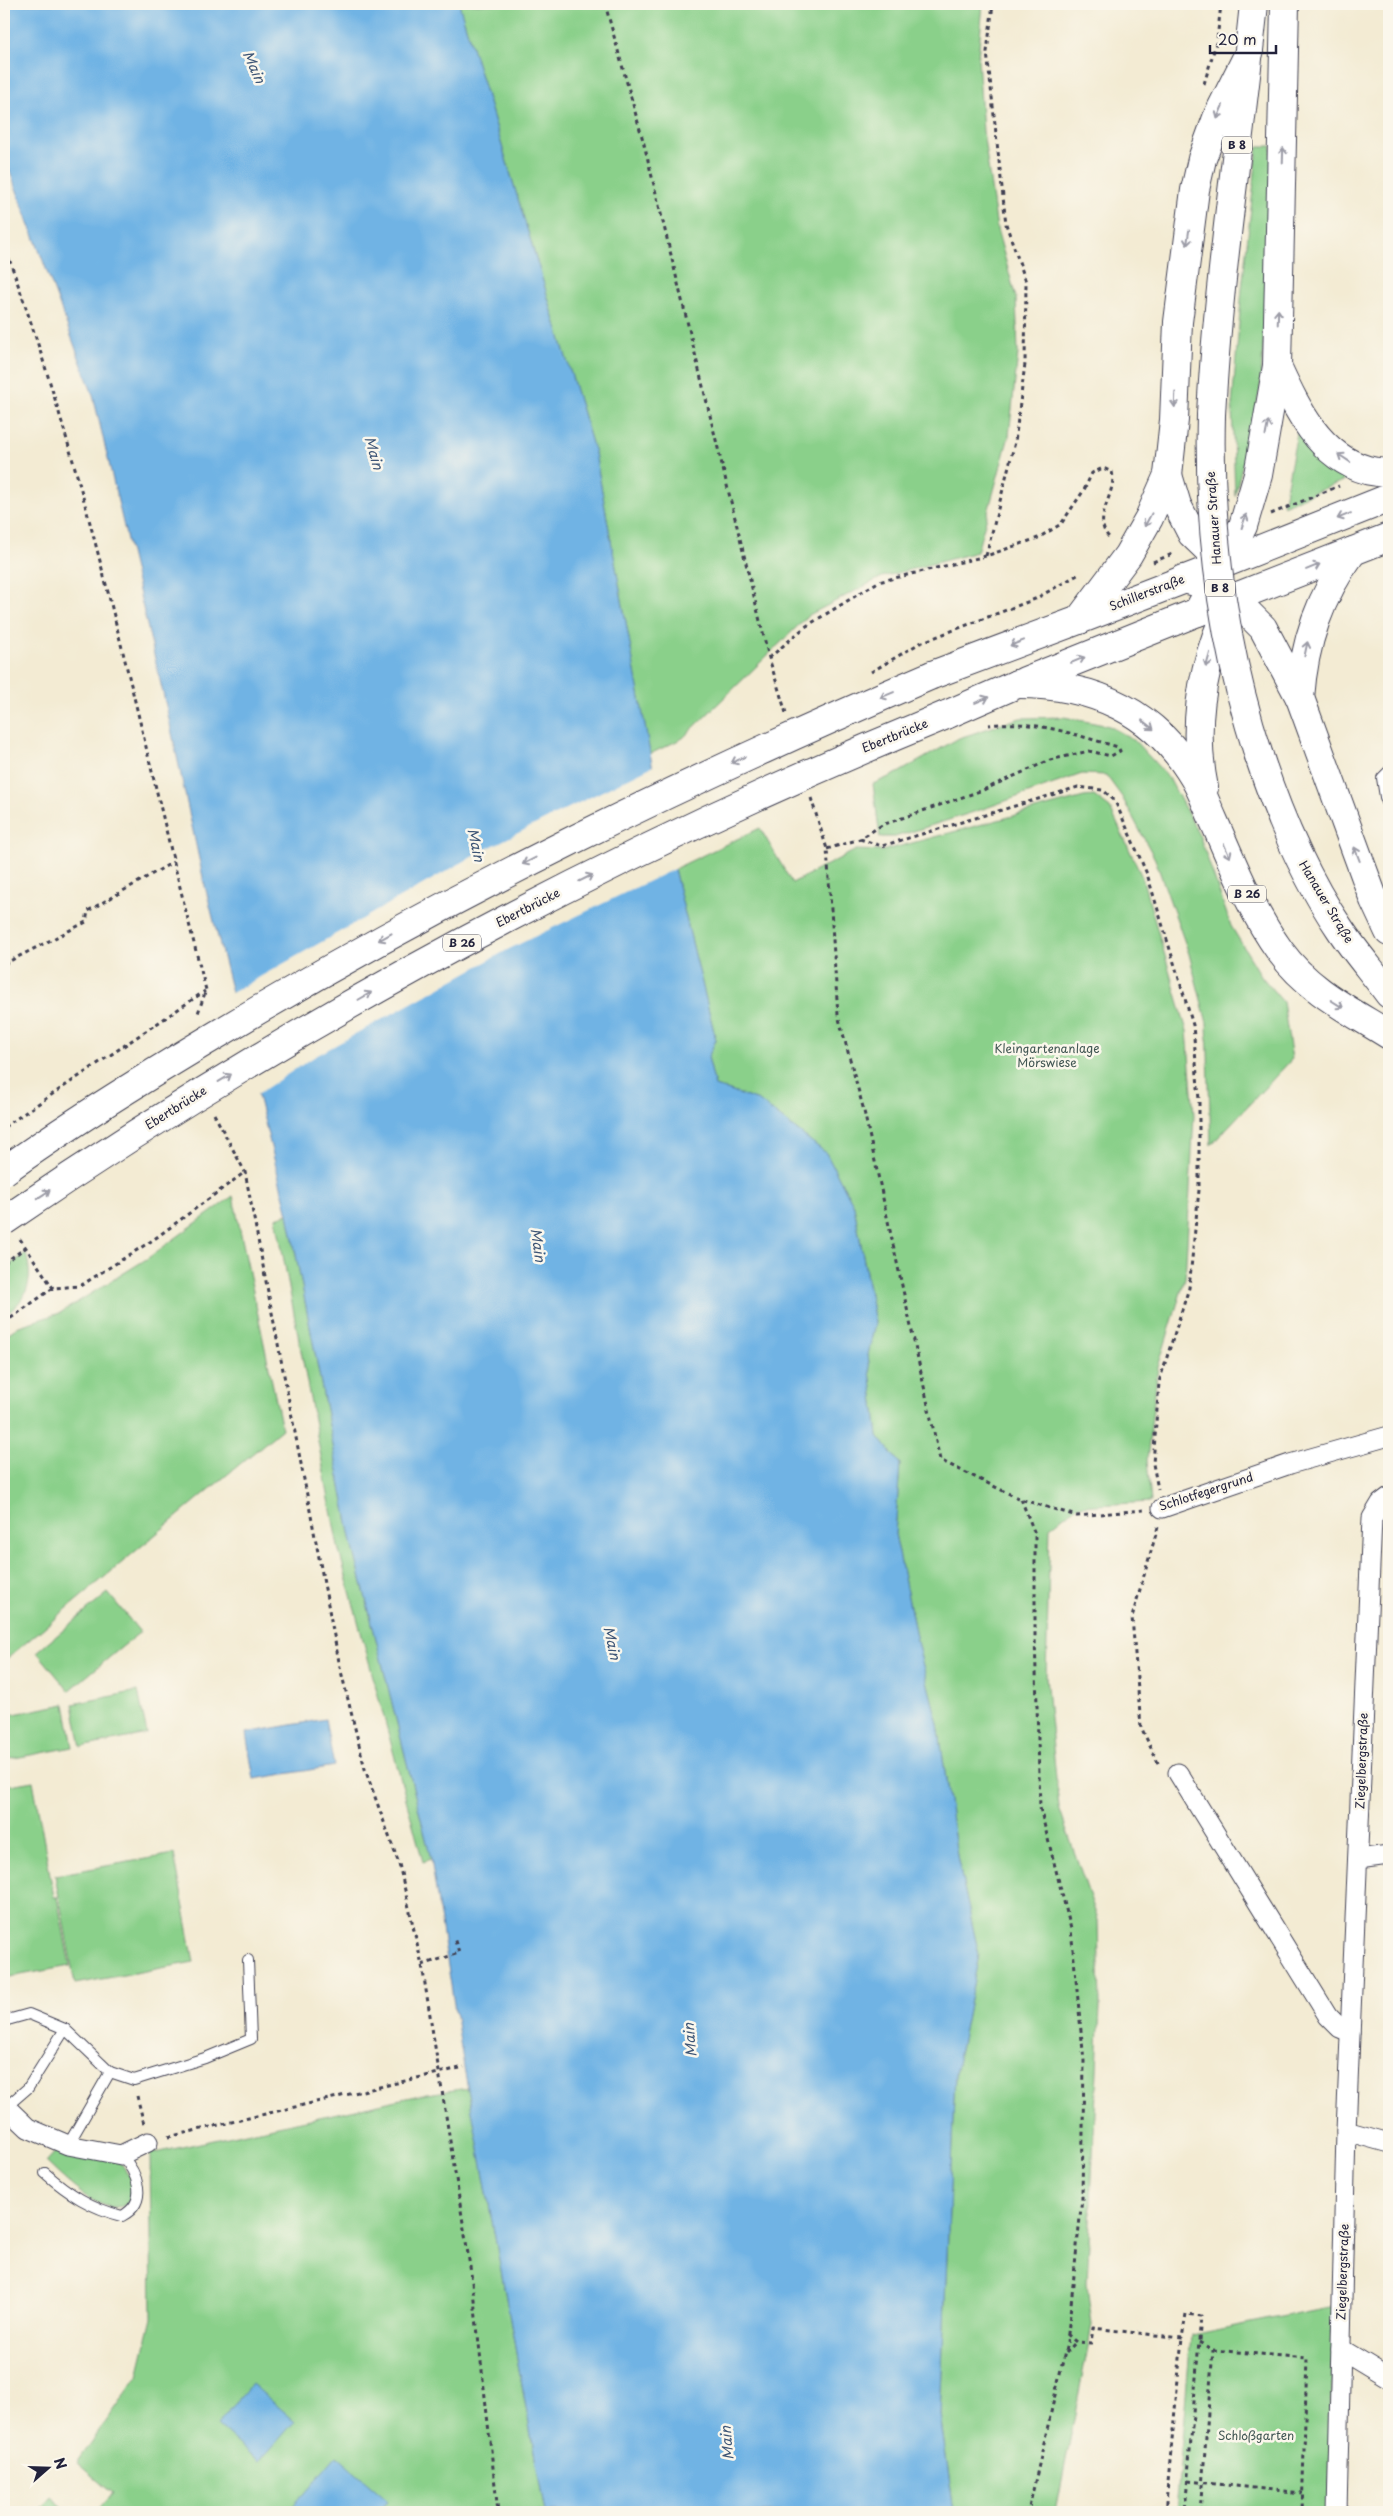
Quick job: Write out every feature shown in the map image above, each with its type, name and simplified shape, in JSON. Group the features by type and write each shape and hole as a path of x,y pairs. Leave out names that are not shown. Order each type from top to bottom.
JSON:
{"main road":[{"name":"Hanauer Straße","path":"1254,4 1229,205 1214,358 1211,415 1211,495 1217,566 1228,637 1259,756 1283,823 1312,882 1340,930 1389,994"},
{"path":"1208,806 1201,771 1198,735 1200,700 1206,664 1218,630 1228,581 1258,476 1277,366 1285,4"},
{"path":"1079,620 1128,555 1149,518 1168,475 1174,420 1178,322 1195,190 1202,159 1218,115 1249,52"},
{"path":"1277,366 1292,398 1316,437 1350,463 1366,470 1389,474"},
{"path":"1168,475 1177,505 1192,534 1263,628 1300,698 1374,900 1389,932"},
{"name":"Schillerstraße","path":"946,715 1017,684 1198,612 1259,549 1389,498"},
{"name":"Schillerstraße","path":"4,1170 213,1037 359,951 459,897 653,800 932,676 1183,580 1273,582 1389,536"},
{"path":"1300,698 1302,668 1308,639 1318,610 1339,570 1353,551"},
{"path":"1017,684 1047,684 1078,689 1107,699 1134,714 1158,732 1178,754 1195,779 1208,806"},
{"name":"Ebertbrücke","path":"16,1232 209,1088 378,988 477,934 660,841 754,797 946,715"},
{"name":"B 26","path":"1208,806 1252,903 1280,951 1299,974 1321,994 1389,1036"}],"street":[{"name":"Schlotfegergrund","path":"1162,1508 1290,1464 1389,1436"},
{"name":"Ziegelbergstraße","path":"1337,2512 1346,2131 1372,1518 1381,1503 1389,1497"},
{"path":"1170,1772 1328,2016 1340,2028 1350,2032"},
{"path":"1358,1859 1389,1855"},
{"path":"5,2106 28,2128 68,2146 121,2155 148,2142"},
{"path":"1346,2131 1389,2143"},
{"path":"1341,2349 1389,2378"}],"lane":[{"path":"1389,771 1382,778 1385,797 1389,806"},
{"path":"4,2021 29,2014 66,2029 110,2072 134,2080 205,2058 251,2040 248,1960"},
{"path":"5,2106 28,2088 66,2029"},
{"path":"68,2146 110,2072"},
{"path":"45,2173 64,2190 89,2206 122,2216 132,2211 138,2198 138,2182 132,2166 121,2155"}],"path":[{"path":"605,4 644,144 769,658 786,715"},
{"path":"986,556 1015,442 1025,364 1026,282 1006,224 987,52 993,4"},
{"path":"4,244 29,313 90,525 206,990 197,1018"},
{"path":"769,658 805,627 878,582 1015,548 1060,524 1084,490 1092,473 1103,468 1112,472 1114,479 1102,524 1105,534 1112,540 1107,546"},
{"path":"920,643 1034,599 1076,577 1087,569"},
{"path":"804,799 811,793 826,848 860,839 882,825 983,790 1050,760 1089,751 1111,756 1120,751 1118,747 1038,725 1002,723 983,726"},
{"path":"860,839 882,846 1078,787 1103,790 1114,801 1119,810 1147,874 1193,1025 1199,1100 1199,1190 1189,1288 1159,1382 1153,1464 1162,1508 1156,1536 1132,1617 1141,1727 1170,1772"},
{"name":"Schlotfegergrund","path":"826,848 838,1015 864,1111 940,1460 1020,1499 1077,1516 1162,1508"},
{"path":"4,964 86,922 88,911 173,862"},
{"path":"4,1127 206,990"},
{"path":"205,1117 221,1108"},
{"path":"213,1112 245,1172 340,1666 365,1769 399,1864 422,1965 440,2070 470,2273 498,2512"},
{"path":"4,1323 53,1288 80,1286 153,1240 245,1172"},
{"path":"16,1232 53,1288"},
{"path":"4,1263 25,1248"},
{"path":"1020,1499 1035,1534 1035,1637 1040,1808 1071,1930 1084,2062 1082,2198 1065,2354 1035,2475 1028,2512"},
{"path":"422,1965 459,1953 454,1938"},
{"path":"134,2080 148,2142 440,2070 464,2066"},
{"path":"1165,2512 1186,2314 1202,2316 1185,2512"},
{"path":"1066,2334 1076,2342 1091,2343 1093,2328 1182,2338"},
{"path":"1065,2354 1076,2342"},
{"path":"1199,2342 1213,2350 1307,2358 1302,2512"},
{"path":"1200,2512 1213,2350"},
{"path":"1188,2481 1302,2493"}],"green space":[{"path":"459,4 983,4 978,58 983,131 997,229 1016,298 1018,353 1009,436 977,552 882,577 809,615 683,738 650,754 595,453"},
{"path":"1258,146 1272,146 1269,267 1260,390 1235,496 1232,406 1242,288"},
{"path":"1297,433 1348,479 1283,505"},
{"path":"1064,717 1109,726 1133,739 1169,778 1200,837 1231,926 1262,977 1283,1002 1292,1059 1211,1145 1207,1023 1189,954 1155,859 1122,797 1106,775 1082,774 980,810 895,837 880,837 873,784 898,773 959,738 1020,718"},
{"name":"Kleingartenanlage Mörswiese","path":"1094,796 1110,808 1142,877 1187,1031 1194,1115 1185,1279 1158,1367 1147,1460 1151,1502 1077,1506 1050,1527 1046,1677 1059,1808 1098,1920 1100,2006 1087,2284 1092,2325 1088,2347 1056,2512 954,2512 940,2415 955,2074 979,1955 957,1856 938,1724 918,1646 895,1534 900,1464 878,1436 868,1355 875,1322 854,1206 826,1153 759,1101 715,1086 708,1057 716,1040 674,869 760,828 792,883 856,850 882,851 1084,797"},
{"path":"233,1196 282,1429 4,1661 4,1336 19,1326 60,1313 148,1258"},
{"path":"288,1214 352,1543 431,1859 423,1862 338,1547 276,1218"},
{"path":"26,1254 29,1273 27,1289 19,1303 4,1316 4,1268"},
{"path":"108,1593 140,1632 69,1691 37,1652"},
{"path":"138,1691 147,1734 81,1747 73,1704"},
{"path":"65,1704 73,1747 4,1760 4,1716"},
{"path":"33,1781 54,1897 57,1897 70,1966 4,1978 4,1786"},
{"path":"174,1854 194,1962 75,1984 55,1875"},
{"path":"468,2088 545,2512 96,2512 112,2493 77,2463 138,2376 152,2318 150,2154 420,2095"},
{"path":"57,2150 95,2153 109,2156 120,2162 132,2185 130,2200 125,2205 116,2207 107,2206 88,2198 46,2162"},
{"name":"Schloßgarten","path":"1334,2306 1329,2512 1176,2512 1191,2335"},
{"path":"51,2497 69,2512 38,2512"}],"water":[{"name":"Main","path":"4,4 459,4 595,453 655,780 674,869 716,1040 708,1057 715,1086 759,1101 826,1153 854,1206 875,1323 868,1355 878,1436 900,1464 895,1534 918,1646 938,1724 957,1856 979,1955 955,2074 940,2415 954,2512 545,2512 464,2067 431,1859 352,1543 288,1214 204,882 167,710 93,395 4,156"},
{"path":"325,1719 334,1766 254,1779 246,1733"},
{"path":"252,2384 295,2421 259,2462 217,2425"},
{"path":"336,2456 388,2501 379,2512 288,2512"}],"pier":[{"path":"655,765 676,868 509,949 314,1057 256,1095 230,994 484,850"}]}
